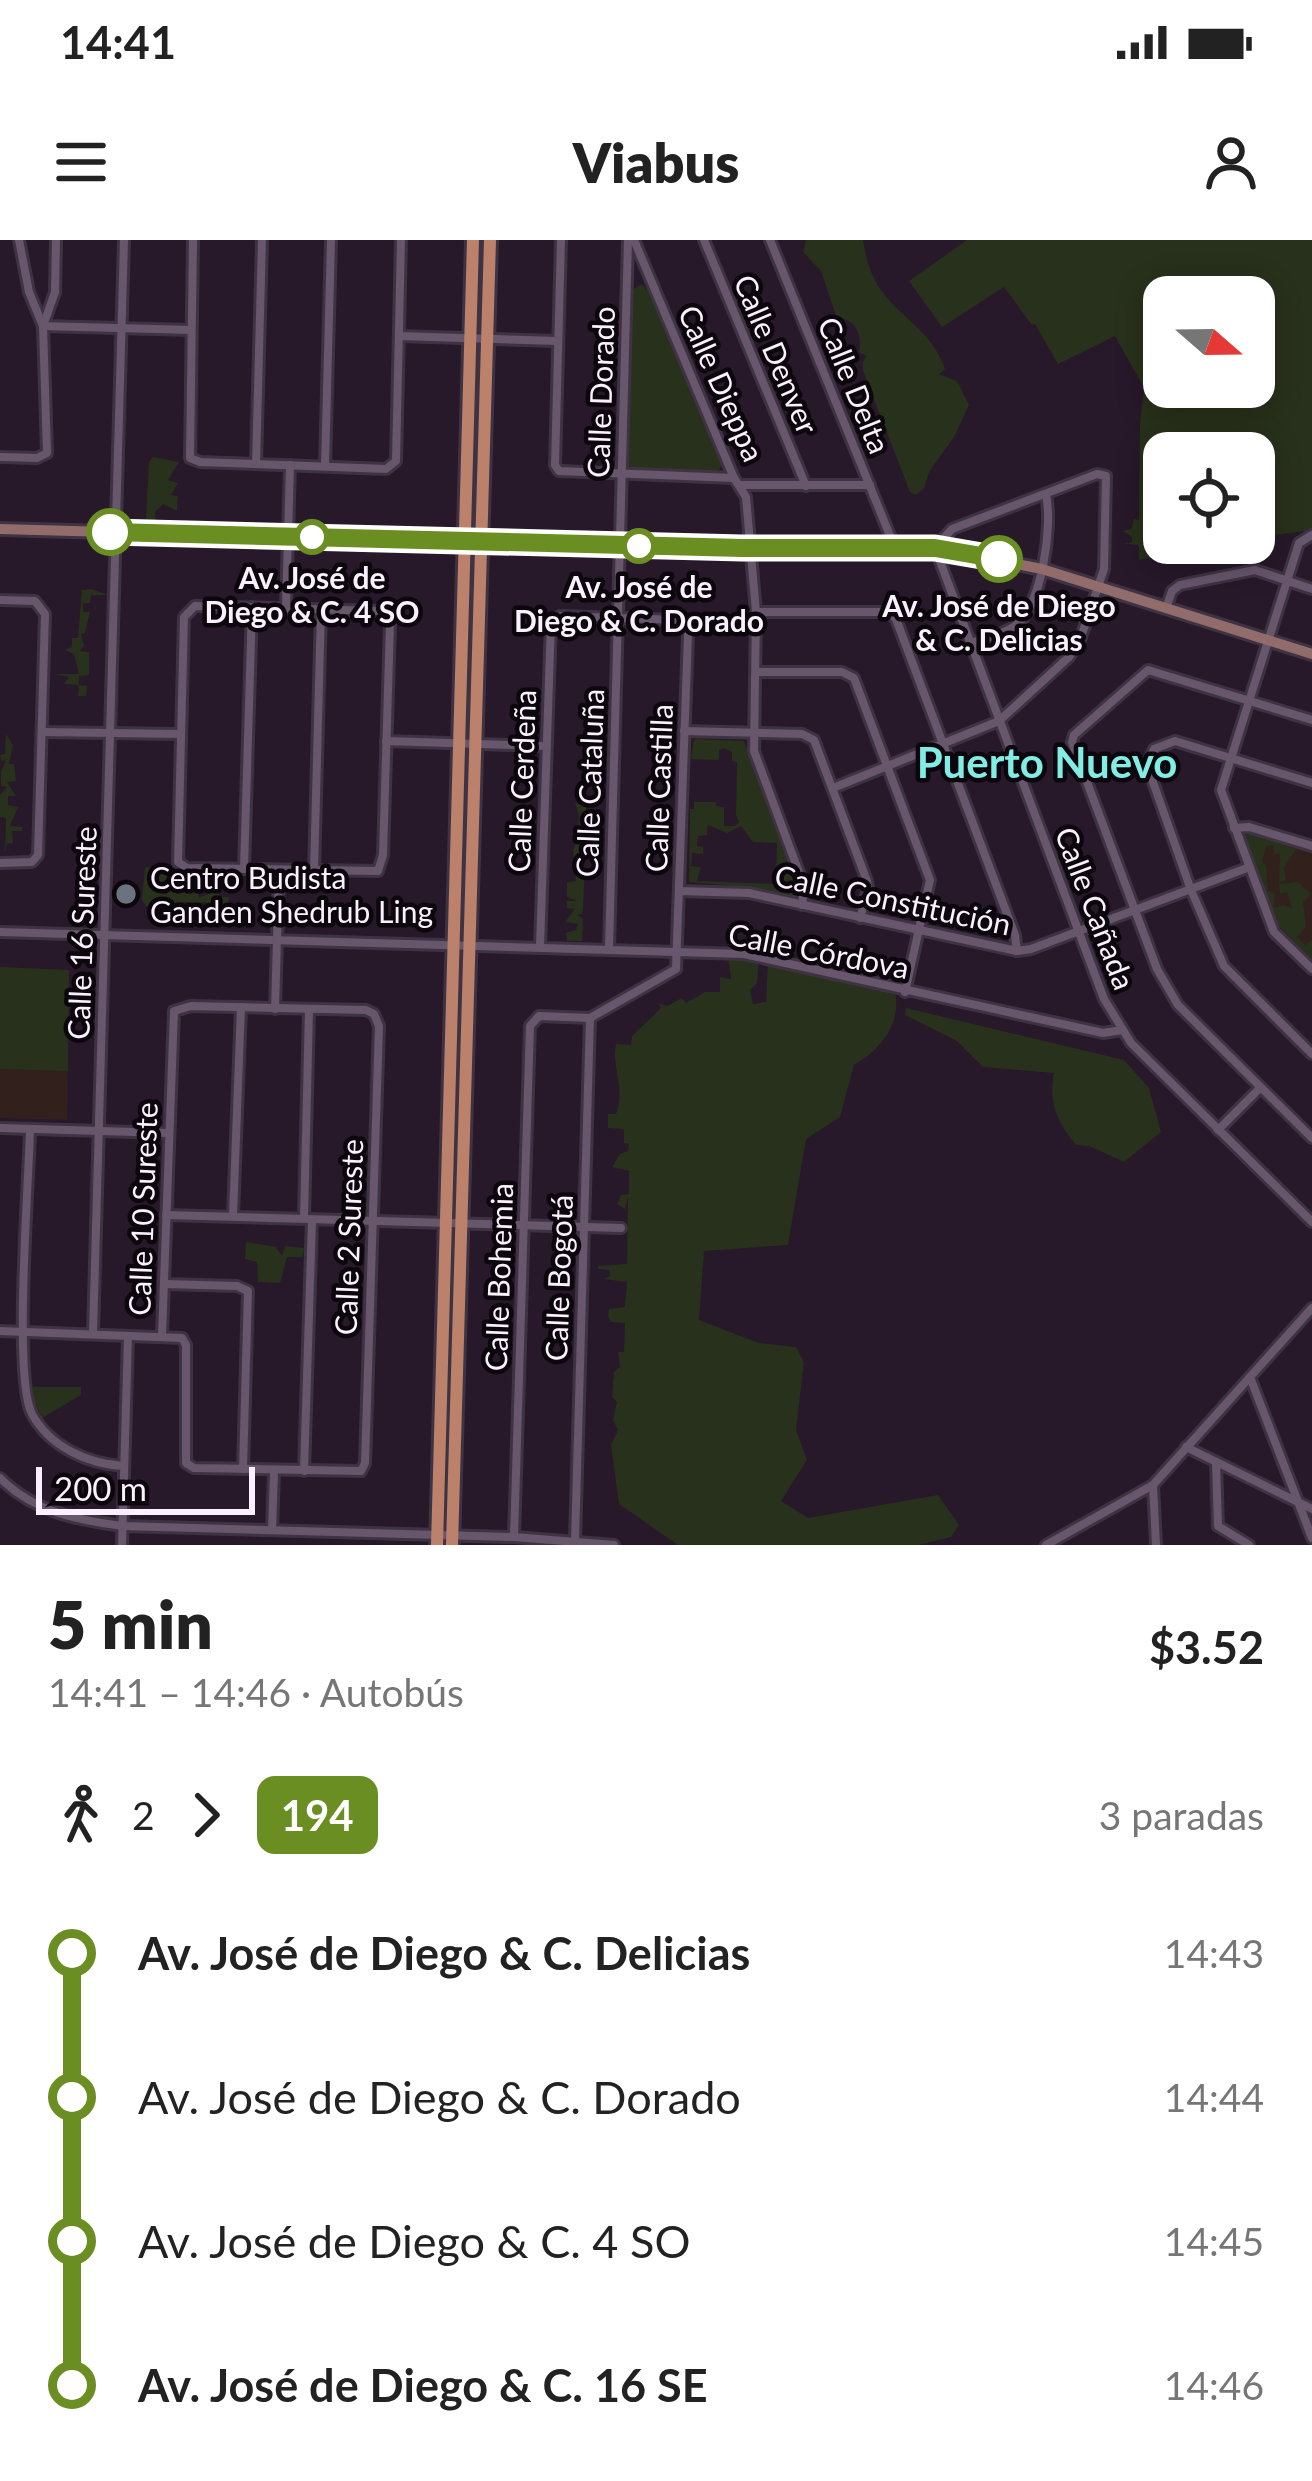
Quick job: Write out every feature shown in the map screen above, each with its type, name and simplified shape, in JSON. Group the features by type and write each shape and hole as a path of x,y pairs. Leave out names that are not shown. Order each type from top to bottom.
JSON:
{"main road":[{"path":"437,1540 473,240"},
{"path":"452,1540 490,240"},
{"path":"0,529 621,546 935,548 1042,569 1312,654"}],"street":[{"path":"0,457 43,457 49,446 43,326 32,301 19,240"},
{"path":"43,326 55,292 56,240"},
{"name":"Calle 16 Sureste","path":"94,1334 124,240"},
{"path":"194,240 188,449 195,461 386,469 394,464 401,240"},
{"path":"256,464 262,240"},
{"path":"325,466 331,240"},
{"path":"561,240 555,465 563,473 806,486 870,484"},
{"name":"Calle Dieppa","path":"631,240 746,497 756,612 754,734 759,766 804,886 802,905"},
{"name":"Calle Dorado","path":"621,546 631,240"},
{"name":"Calle Denver","path":"704,240 806,486"},
{"name":"Calle Delta","path":"770,240 896,548"},
{"path":"627,280 649,275"},
{"path":"43,326 191,329"},
{"path":"399,336 557,340"},
{"path":"286,608 290,465"},
{"path":"833,788 999,721 1073,652 1099,587 1106,554 1108,481 1100,474 952,529 935,548"},
{"path":"969,644 1021,622 1047,546 1046,495"},
{"path":"1312,535 1299,543 1221,790 1274,932 1312,970"},
{"name":"Calle Cataluña","path":"609,949 621,546"},
{"name":"Calle Cañada","path":"935,548 1104,999 1122,1030 1312,1222"},
{"path":"1166,608 1180,584 1248,570 1312,589"},
{"path":"0,600 35,601 44,610 38,855 32,862 0,863"},
{"path":"195,606 286,608 380,611 389,619 383,855 381,868 374,873 187,868 178,862 184,617 195,606"},
{"path":"244,869 252,607"},
{"path":"314,872 322,609"},
{"path":"756,612 889,612 896,619 1017,951"},
{"name":"Calle Cerdeña","path":"540,947 551,622 555,618 618,617"},
{"name":"Calle Castilla","path":"618,617 673,619 686,626 678,951"},
{"path":"1312,720 1148,670 1074,735 1072,742 1156,969 1178,1005 1312,1138"},
{"path":"755,672 849,673 929,876 905,992"},
{"path":"684,731 809,735 868,889 860,918"},
{"path":"42,732 179,734"},
{"path":"386,740 545,746"},
{"path":"1312,783 1180,741 1162,743 1150,754 1147,770 1224,966 1312,1054"},
{"path":"1234,828 1249,827 1312,846"},
{"name":"Calle Constitución","path":"679,891 738,892 1017,951 1031,950 1247,868"},
{"path":"274,1009 279,871"},
{"path":"0,932 678,951 676,969 590,1018"},
{"name":"Calle Córdova","path":"678,951 744,954 1103,1033 1122,1030"},
{"name":"Calle 10 Sureste","path":"241,1007 184,1006 173,1011 162,1336 182,1338 186,1345 186,1460 194,1468 243,1469"},
{"path":"164,1284 246,1289 243,1469 304,1471 310,1010 241,1007 233,1216"},
{"name":"Calle 2 Sureste","path":"304,1471 357,1473 364,1467 379,1022 370,1012 310,1010"},
{"name":"Calle Bohemia","path":"514,1537 532,1019 590,1018"},
{"name":"Calle Bogotá","path":"575,1540 590,1018"},
{"path":"1218,1130 1260,1088"},
{"path":"0,1129 167,1133"},
{"path":"30,1130 25,1391 33,1415 72,1453 124,1466"},
{"path":"166,1215 621,1228"},
{"path":"1046,1545 1153,1485 1312,1308"},
{"path":"0,1331 162,1336"},
{"path":"122,1545 128,1336"},
{"path":"1250,1376 1312,1538"},
{"path":"1186,1447 1312,1509"},
{"path":"1216,1462 1220,1530 1249,1545"},
{"path":"272,1530 274,1472"},
{"path":"0,1478 46,1510 80,1521 123,1526 437,1540 514,1537 614,1545"},
{"path":"1153,1485 1156,1545"},
{"path":"1300,1503 1312,1490"}],"shaded area":[{"path":"1245,835 1312,853 1312,960 1276,923 1245,841"},
{"path":"0,967 69,970 67,1120 0,1118"}],"green space":[{"path":"806,240 863,240 879,288 933,345 945,369 939,374 957,381 969,405 916,495 910,492 863,371 867,356 859,352 858,332 852,323 836,316 821,271 803,252"},
{"path":"967,240 1312,240 1312,530 1275,535 1275,432 1143,432 1143,559 1139,560 1139,545 1124,544 1132,542 1132,537 1123,531 1131,529 1134,519 1139,520 1143,397 1143,408 1275,408 1275,276 1143,276 1143,386 1115,336 1058,364 1035,324 1004,287 942,327 909,281"},
{"path":"642,284 649,292 650,286 722,464 718,473 634,470 627,464 632,290"},
{"path":"153,457 179,462 168,480 178,483 171,495 178,496 177,511 163,504 155,512 156,523 125,522 146,519"},
{"path":"91,589 108,595 91,595 90,603 83,603 83,612 90,612 80,651 89,652 89,675 79,676 79,685 64,684 69,677 54,674 79,674 74,654 65,650 72,647 72,638 78,638 82,590"},
{"path":"6,734 13,745 9,764 14,764 16,781 7,782 16,796 8,796 8,805 18,807 10,826 22,827 22,831 12,831 13,843 7,843 5,854 6,818 0,817 0,795 7,787 1,786 6,761 0,755 5,754"},
{"path":"694,739 744,741 797,897 689,882 694,802 716,802 724,807 724,826 739,822 737,762 732,761 732,752 719,750 719,760 691,759","holes":["708,825 727,833 741,826 753,842 777,843 776,884 697,881 701,867 691,866 692,853 703,854 703,847 697,846 698,836 707,835"]},
{"path":"575,803 586,806 587,829 579,856 587,857 579,859 579,867 585,867 582,914 577,915 583,919 582,941 567,941 566,933 578,924 565,922 575,909 567,908 567,901 577,901 567,897 567,882 576,881 573,851 578,837 571,833 578,833"},
{"path":"1245,835 1296,849 1284,868 1286,881 1279,882 1280,854 1274,854 1273,845 1266,846 1262,862 1268,891 1275,893 1274,908 1292,908 1287,892 1280,894 1279,884 1298,882 1311,894 1303,902 1306,927 1297,937 1305,945 1312,940 1312,960 1276,923 1245,841"},
{"path":"145,867 173,869 158,890 166,895 170,889 178,893 187,883 187,893 198,893 199,898 219,889 219,897 229,897 228,905 216,904 218,912 211,912 209,931 206,902 198,903 197,911 187,911 187,902 177,902 176,909 166,908 165,900 160,906 146,906 142,900"},
{"path":"728,957 759,961 757,983 750,990 753,1004 766,1002 768,962 895,992 896,1004 887,1035 854,1065 840,1117 806,1139 788,1245 704,1251 699,1320 759,1343 796,1347 804,1362 796,1430 807,1460 781,1501 808,1518 938,1495 959,1525 951,1537 918,1545 678,1545 619,1504 611,1445 618,1430 613,1420 617,1402 612,1397 614,1372 620,1367 618,1352 624,1352 625,1323 611,1322 608,1316 609,1309 625,1307 627,1282 604,1279 610,1270 598,1269 627,1264 628,1197 625,1209 617,1204 621,1195 629,1194 629,1171 612,1167 629,1144 624,1143 624,1129 608,1128 608,1114 616,1114 619,1104 616,1044 631,1045 632,1036 661,1008 658,1003 667,1006 682,998 686,1003 705,992 720,992 720,977 731,979"},
{"path":"0,967 69,970 68,1071 0,1069"},
{"path":"906,1008 1124,1060 1149,1088 1161,1132 1124,1162 1076,1145 1056,1112 1054,1073 983,1067 957,1041 905,1015"},
{"path":"246,1242 276,1247 282,1256 285,1246 304,1248 303,1257 287,1257 280,1283 258,1282 257,1262 245,1259"},
{"path":"33,1387 81,1387 81,1395 42,1418"}],"bus line":[{"name":"194","path":"110,532 742,548 935,548 999,559"}],"place":[{"name":"Av. José de Diego & C. 4 SO","path":"312,537"},
{"name":"Av. José de Diego & C. Dorado","path":"639,546"},
{"name":"Av. José de Diego & C. Delicias","path":"999,559"},
{"name":"Centro Budista Ganden Shedrub Ling","path":"126,894"}],"district":[{"name":"Puerto Nuevo","path":"1047,762"}]}
